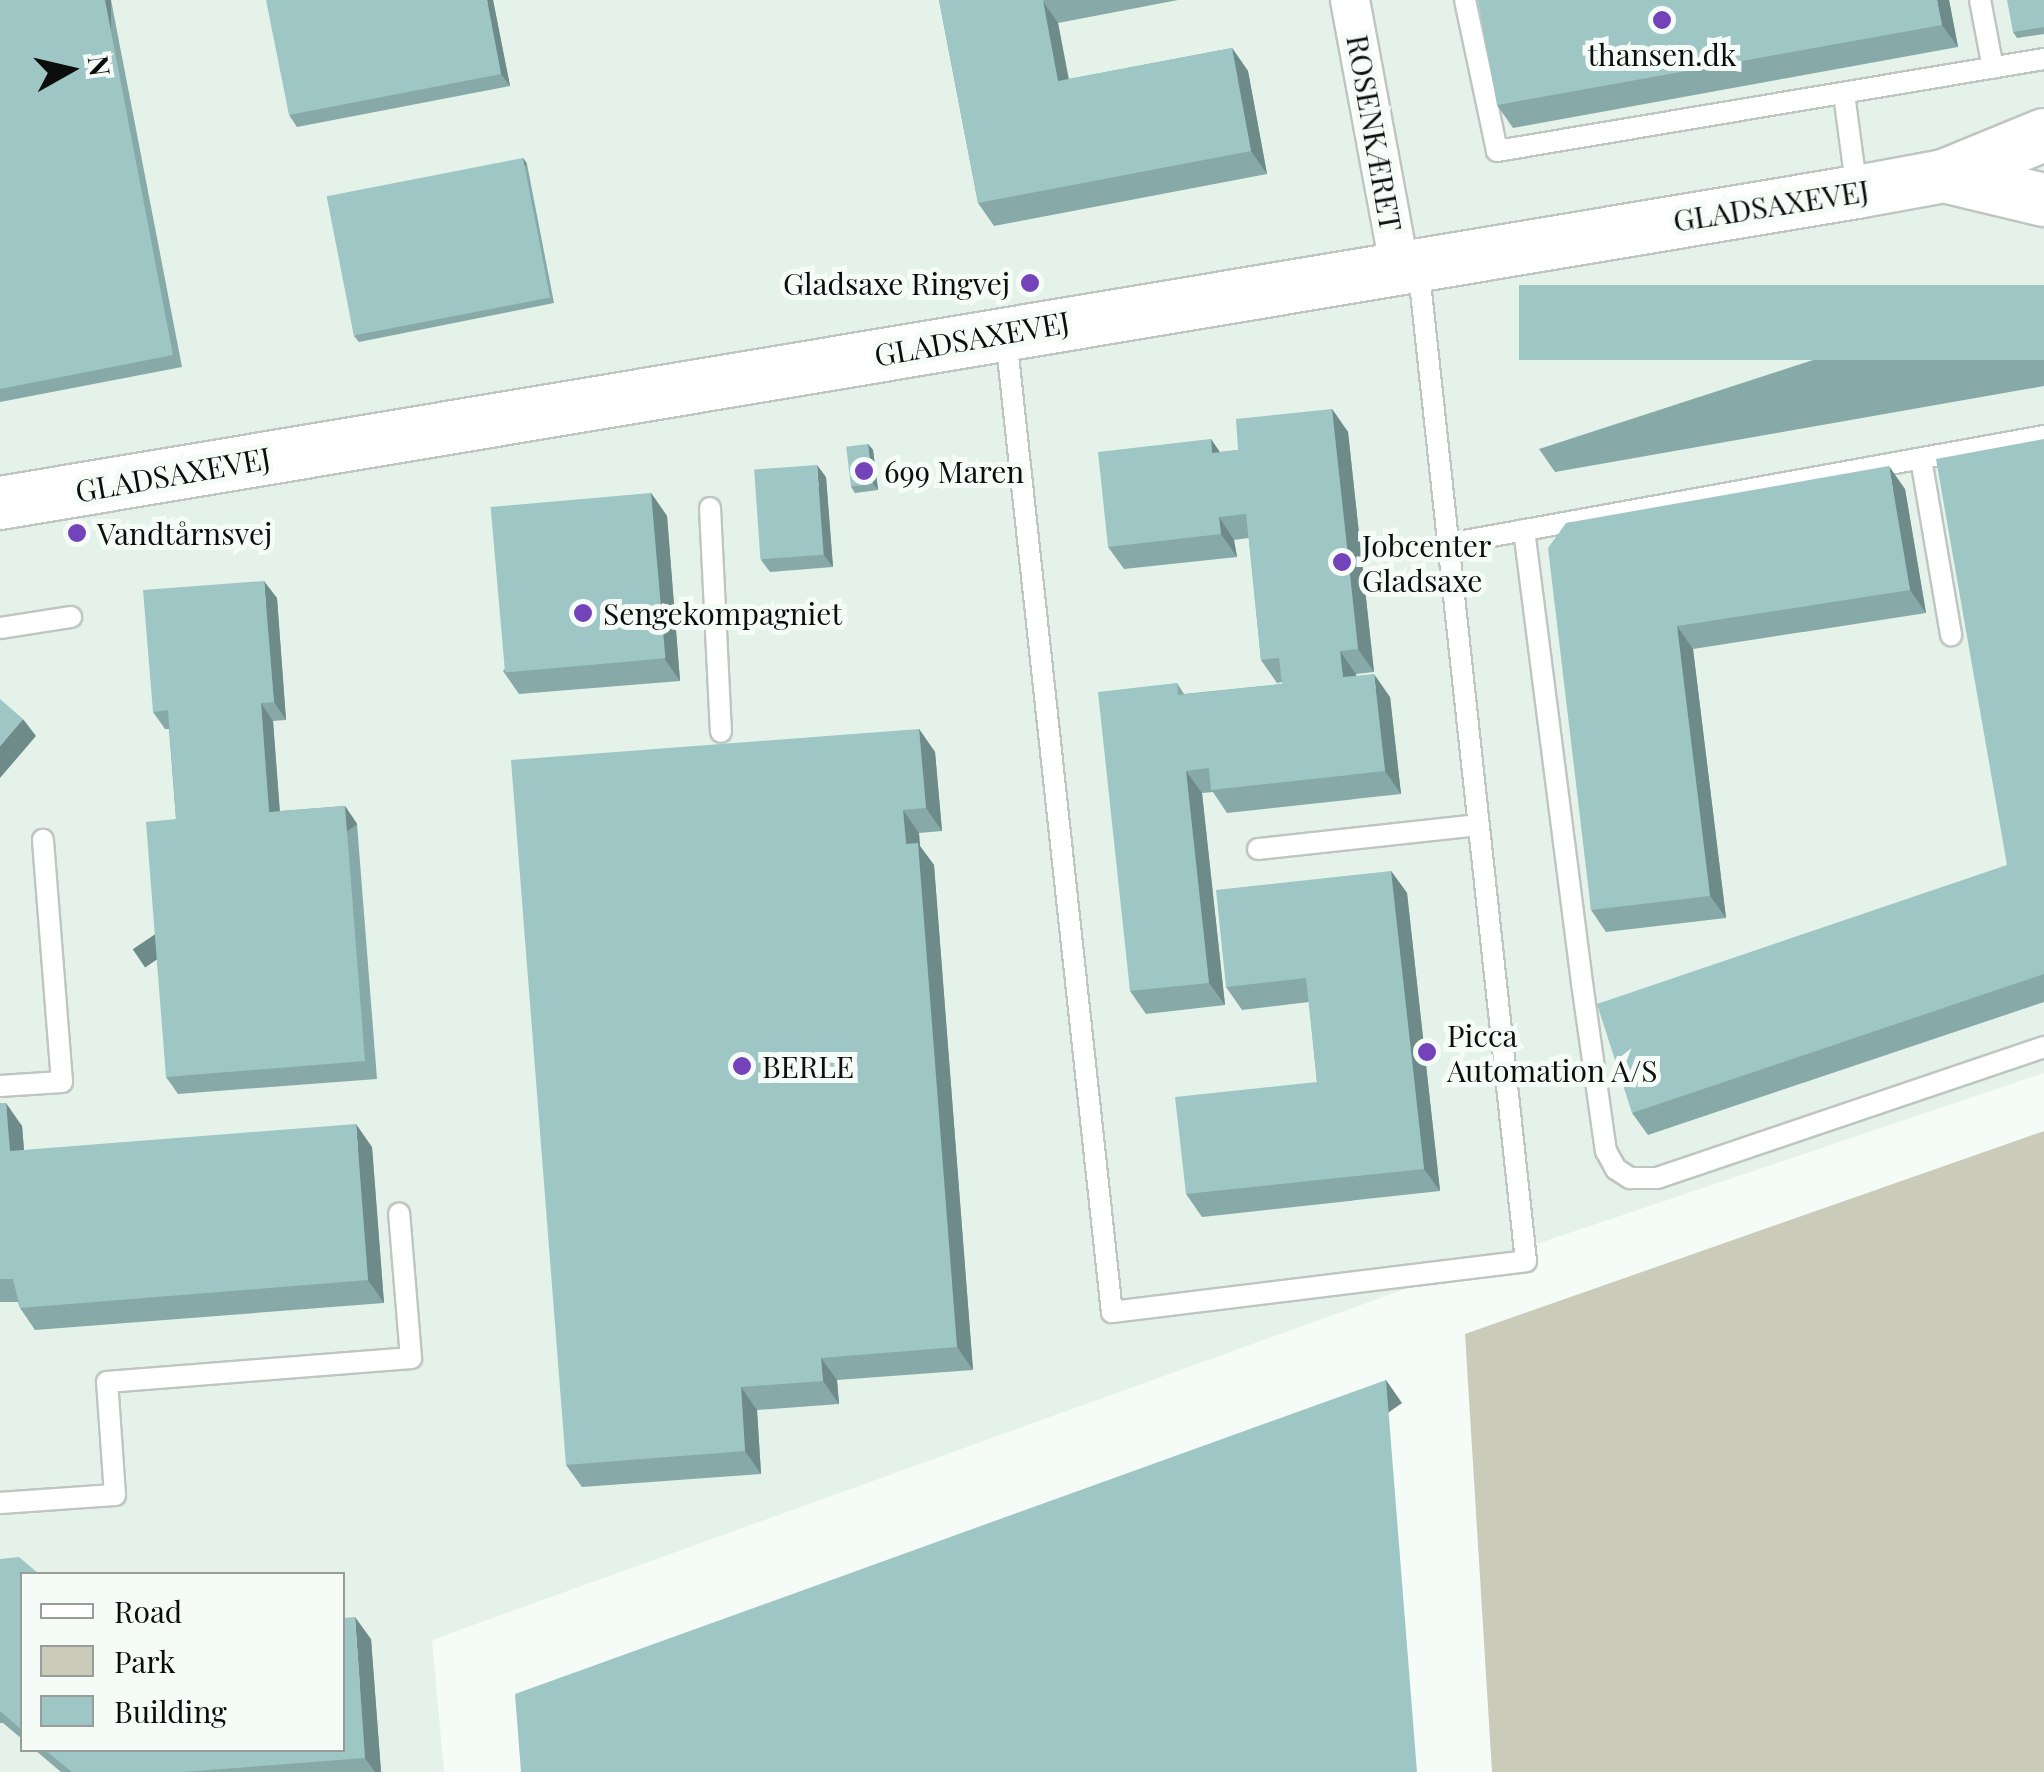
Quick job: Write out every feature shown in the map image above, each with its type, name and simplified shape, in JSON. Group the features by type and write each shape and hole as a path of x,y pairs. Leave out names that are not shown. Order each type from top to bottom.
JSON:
{"street":[{"name":"ROSENKÆRET","path":"1350,0 1408,264"},
{"name":"GLADSAXEVEJ","path":"0,503 1408,264 1857,192 1944,176 2044,136"},
{"path":"1944,176 2044,166"},
{"name":"GLADSAXEVEJ","path":"1944,176 2044,200"}],"lane":[{"path":"1466,0 1497,151 2044,59"},
{"path":"1980,0 1993,68"},
{"path":"1844,94 1857,192"},
{"path":"1005,333 1112,1312 1526,1261 1448,544 1408,264"},
{"path":"1448,544 2044,436"},
{"path":"1921,458 1951,635"},
{"path":"710,508 721,732"},
{"path":"1524,530 1606,1151 1616,1169 1630,1178 1657,1178 2044,1047"},
{"path":"0,628 71,617"},
{"path":"1258,849 1478,825"},
{"path":"0,1086 62,1082 43,840"},
{"path":"0,1503 115,1495 107,1382 410,1358 399,1213"}],"shaded area":[{"path":"0,0 2044,0 2044,1073 1430,1280 432,1640 444,1772 0,1772"}],"green space":[{"path":"2044,1131 2044,1772 1492,1772 1465,1334"}],"building":[{"path":"0,0 105,0 173,355 0,389"},
{"path":"266,0 487,0 501,74 289,115"},
{"path":"939,0 1043,0 1058,81 1232,48 1251,151 978,203"},
{"path":"1478,0 1937,0 1942,25 1497,105"},
{"path":"2007,0 2044,0 2044,27 2013,32"},
{"path":"523,158 550,297 354,336 327,196"},
{"path":"1519,285 2044,285 2044,360 1519,360"},
{"path":"1332,409 1358,649 1340,651 1343,677 1374,674 1385,771 1211,790 1209,768 1186,771 1209,983 1130,991 1098,692 1177,683 1178,695 1282,684 1279,658 1261,660 1246,514 1219,517 1221,534 1108,547 1098,452 1211,439 1212,453 1238,450 1236,419"},
{"path":"2044,439 2044,974 1632,1113 1597,1004 2007,865 1936,459"},
{"name":"699 Maren","path":"868,444 873,484 851,486 846,447"},
{"path":"817,465 823,555 760,559 754,469"},
{"path":"1889,466 1910,590 1677,626 1710,896 1591,910 1548,548 1566,523"},
{"path":"651,493 665,658 505,672 491,507"},
{"path":"264,581 274,702 261,703 269,812 345,806 365,1061 166,1077 146,822 176,819 168,710 153,712 143,590"},
{"path":"0,699 23,719 0,746"},
{"path":"919,729 926,808 903,810 906,844 918,843 957,1347 821,1358 823,1381 741,1387 745,1451 566,1465 511,760"},
{"path":"1391,871 1424,1169 1186,1194 1175,1097 1317,1082 1306,978 1226,987 1216,890"},
{"path":"0,1103 6,1103 10,1151 356,1124 368,1280 20,1308 13,1279 0,1279"},
{"path":"1386,1380 1417,1772 521,1772 515,1694"},
{"path":"19,1557 37,1572 20,1572 20,1728 0,1711 0,1559"},
{"path":"355,1617 365,1758 183,1772 72,1772 47,1752 345,1752 345,1618"}],"place":[{"name":"thansen.dk","path":"1662,20"},
{"name":"Gladsaxe Ringvej","path":"1030,283"},
{"name":"699 Maren","path":"864,471"},
{"name":"Vandtårnsvej","path":"77,533"},
{"name":"Jobcenter Gladsaxe","path":"1342,562"},
{"name":"Sengekompagniet","path":"583,613"},
{"name":"Picca Automation A/S","path":"1427,1052"},
{"name":"BERLE","path":"742,1066"}]}
